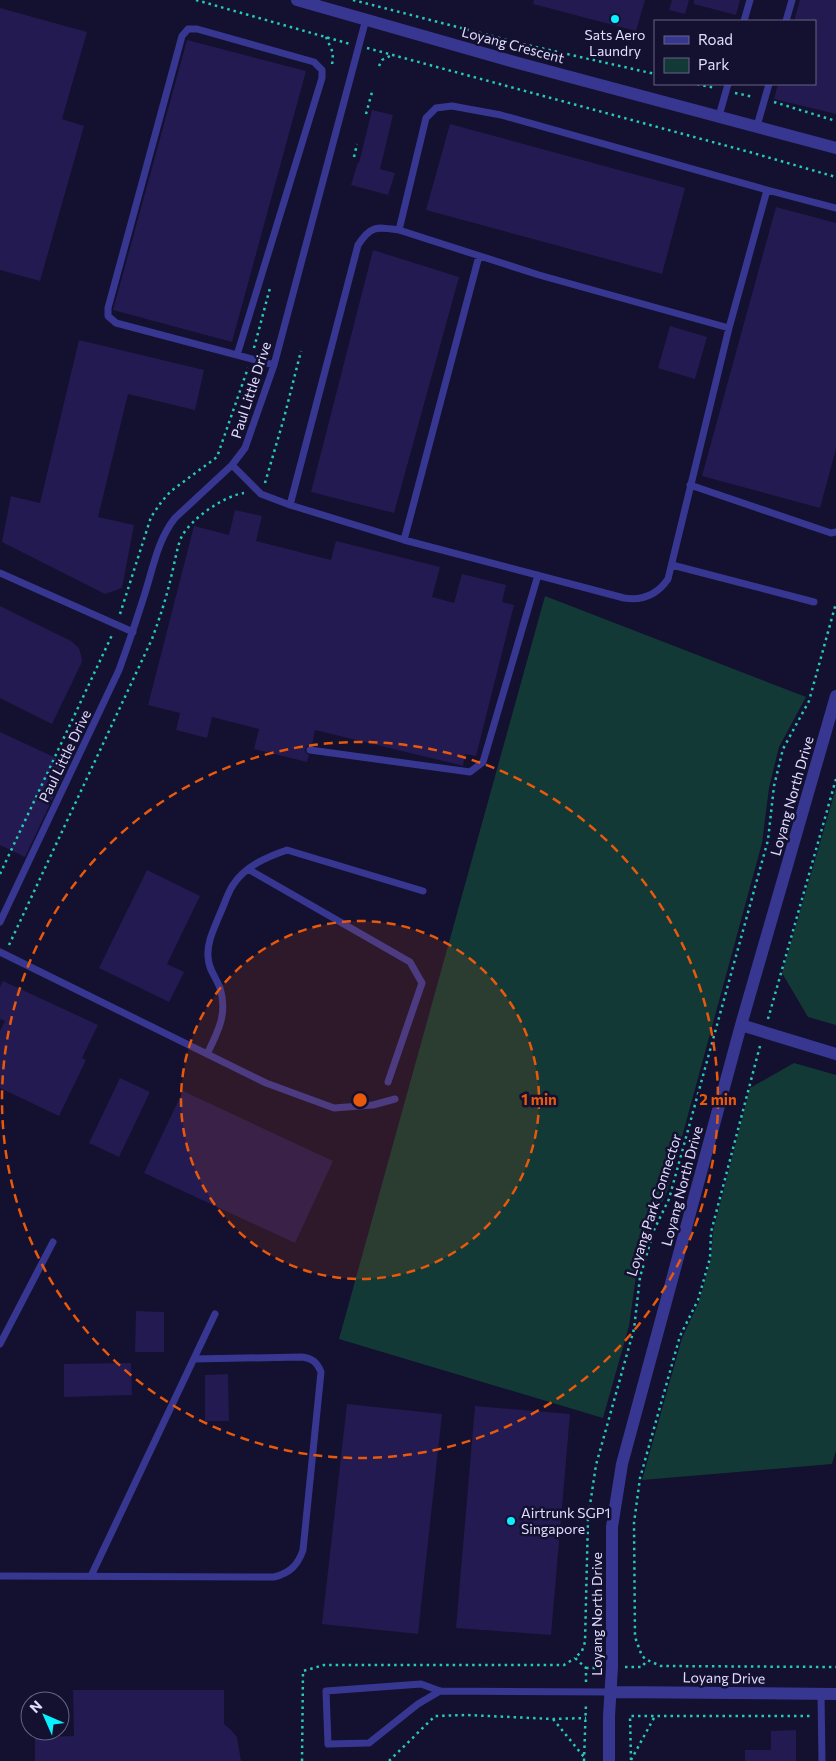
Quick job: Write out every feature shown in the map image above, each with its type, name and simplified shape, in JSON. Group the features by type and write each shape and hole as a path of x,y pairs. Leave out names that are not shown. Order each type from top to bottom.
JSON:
{"street":[{"name":"Loyang Crescent","path":"298,0 836,148"},
{"name":"Loyang North Drive","path":"611,1692 612,1527 622,1464 741,1025 836,696"},
{"path":"741,1025 836,1054"},
{"path":"609,1761 611,1692"},
{"name":"Loyang Drive","path":"611,1692 836,1694"}],"lane":[{"path":"744,20 750,0"},
{"path":"786,20 792,0"},
{"name":"Paul Little Drive","path":"0,922 111,688 133,632 158,548 167,528 175,518 232,465 245,448 274,366 366,19"},
{"path":"237,355 322,78 322,70 314,62 197,29 188,30 182,36 108,308 108,316 116,323 274,366"},
{"path":"719,116 728,85"},
{"path":"757,126 769,85"},
{"path":"399,230 426,118 436,108 452,106 501,115 836,208"},
{"path":"232,465 259,492 290,505 404,540 634,599 654,594 668,579 672,565 729,328 767,190"},
{"path":"290,505 358,245 366,233 380,227 399,230 538,275 729,328"},
{"path":"404,540 479,256"},
{"path":"690,485 831,533 836,532"},
{"path":"672,565 814,602"},
{"path":"0,573 133,632"},
{"path":"310,750 470,772 483,762 538,575"},
{"path":"207,1054 220,1029 223,1008 220,988 210,970 209,943 233,885 248,869 266,857 287,850 423,890"},
{"path":"248,869 410,962 422,983 388,1082"},
{"path":"2,953 266,1083 334,1108 373,1106 395,1099"},
{"path":"0,1344 52,1242"},
{"path":"91,1576 215,1314"},
{"path":"0,1576 274,1577 289,1571 300,1560 303,1550 321,1372 319,1367 316,1362 307,1357 194,1359"},
{"name":"Loyang Drive","path":"440,1691 418,1704 369,1743 328,1744 326,1691 421,1684 440,1691 611,1692"},
{"path":"821,1694 822,1761"}],"path":[{"path":"196,0 836,177"},
{"path":"353,0 523,44 654,74"},
{"path":"379,66 382,60 393,55"},
{"path":"366,114 372,92"},
{"path":"765,100 836,121"},
{"path":"354,158 357,144"},
{"path":"2,953 152,639 163,611 182,537 191,525 227,498 236,494 259,492 284,418 301,351"},
{"name":"Loyang Park Connector","path":"575,1658 582,1650 585,1642 588,1518 594,1473 634,1329 640,1277 654,1230 669,1199 766,850 774,786 783,749 809,701 836,603"},
{"path":"0,874 116,625"},
{"path":"836,779 764,1032 711,1232 710,1258 698,1300 680,1336 640,1478 634,1523 636,1637 642,1656 647,1660 661,1666 836,1667"},
{"path":"302,1761 303,1671 324,1664 564,1665 575,1658 586,1668 584,1761"},
{"path":"389,1761 435,1716 459,1715 553,1720 586,1718"},
{"path":"631,1760 630,1716 822,1716"},
{"path":"631,1760 655,1716"},
{"path":"553,1720 584,1757"}],"green space":[{"path":"545,596 806,697 779,747 769,788 762,843 667,1192 651,1226 637,1269 629,1326 603,1418 339,1339"},
{"path":"836,788 836,1025 808,1017 782,973"},
{"path":"794,1063 836,1075 836,1451 832,1464 642,1480 682,1338 699,1302 711,1258 713,1231 750,1088"}],"building":[{"name":"Sats Aero Laundry","path":"534,0 645,0 636,31 533,4"},
{"path":"672,0 689,0 685,14 669,10"},
{"path":"694,0 740,0 736,15 694,4"},
{"path":"800,0 836,0 836,114 774,99 778,85 816,85 816,20 794,20"},
{"path":"0,8 87,32 62,119 84,126 40,281 0,270"},
{"path":"187,40 306,71 232,342 113,310"},
{"path":"372,110 393,115 380,169 395,173 388,195 351,185 359,163"},
{"path":"450,124 685,188 662,274 426,210"},
{"path":"776,207 836,223 836,449 820,508 702,476"},
{"path":"373,250 459,277 394,513 311,492"},
{"path":"670,326 707,337 695,379 658,368"},
{"path":"79,340 204,370 195,410 128,394 98,517 134,525 122,588 105,594 2,542 11,496 40,503"},
{"path":"235,510 262,516 256,541 331,560 336,541 440,567 432,597 454,603 462,574 506,585 502,602 514,605 476,756 465,754 463,766 315,730 312,745 308,745 305,749 305,752 309,755 307,762 254,749 259,729 212,717 207,738 176,730 180,713 148,705 194,526 229,535"},
{"path":"0,606 71,641 79,648 82,659 81,664 52,724 0,698"},
{"path":"0,732 69,764 25,857 0,845"},
{"path":"147,870 200,896 167,964 184,972 169,1002 99,968"},
{"path":"3,981 98,1025 82,1058 86,1060 59,1116 0,1088 0,1031 5,1021 0,1019 0,987"},
{"path":"120,1078 150,1092 119,1157 89,1143"},
{"path":"183,1091 333,1161 295,1243 144,1173"},
{"path":"136,1311 164,1312 164,1352 135,1352"},
{"path":"131,1363 132,1395 64,1397 64,1364"},
{"path":"228,1374 229,1421 205,1421 205,1375"},
{"path":"347,1404 442,1414 418,1634 322,1624"},
{"path":"475,1406 570,1414 551,1635 456,1628"},
{"path":"73,1690 224,1690 224,1724 237,1737 241,1761 35,1761 35,1741 70,1741 70,1736 74,1736"},
{"path":"796,1730 796,1761 745,1761 745,1750 771,1750 771,1731"}],"place":[{"name":"Sats Aero Laundry","path":"615,19"},
{"name":"Airtrunk SGP1 Singapore","path":"511,1521"}]}
